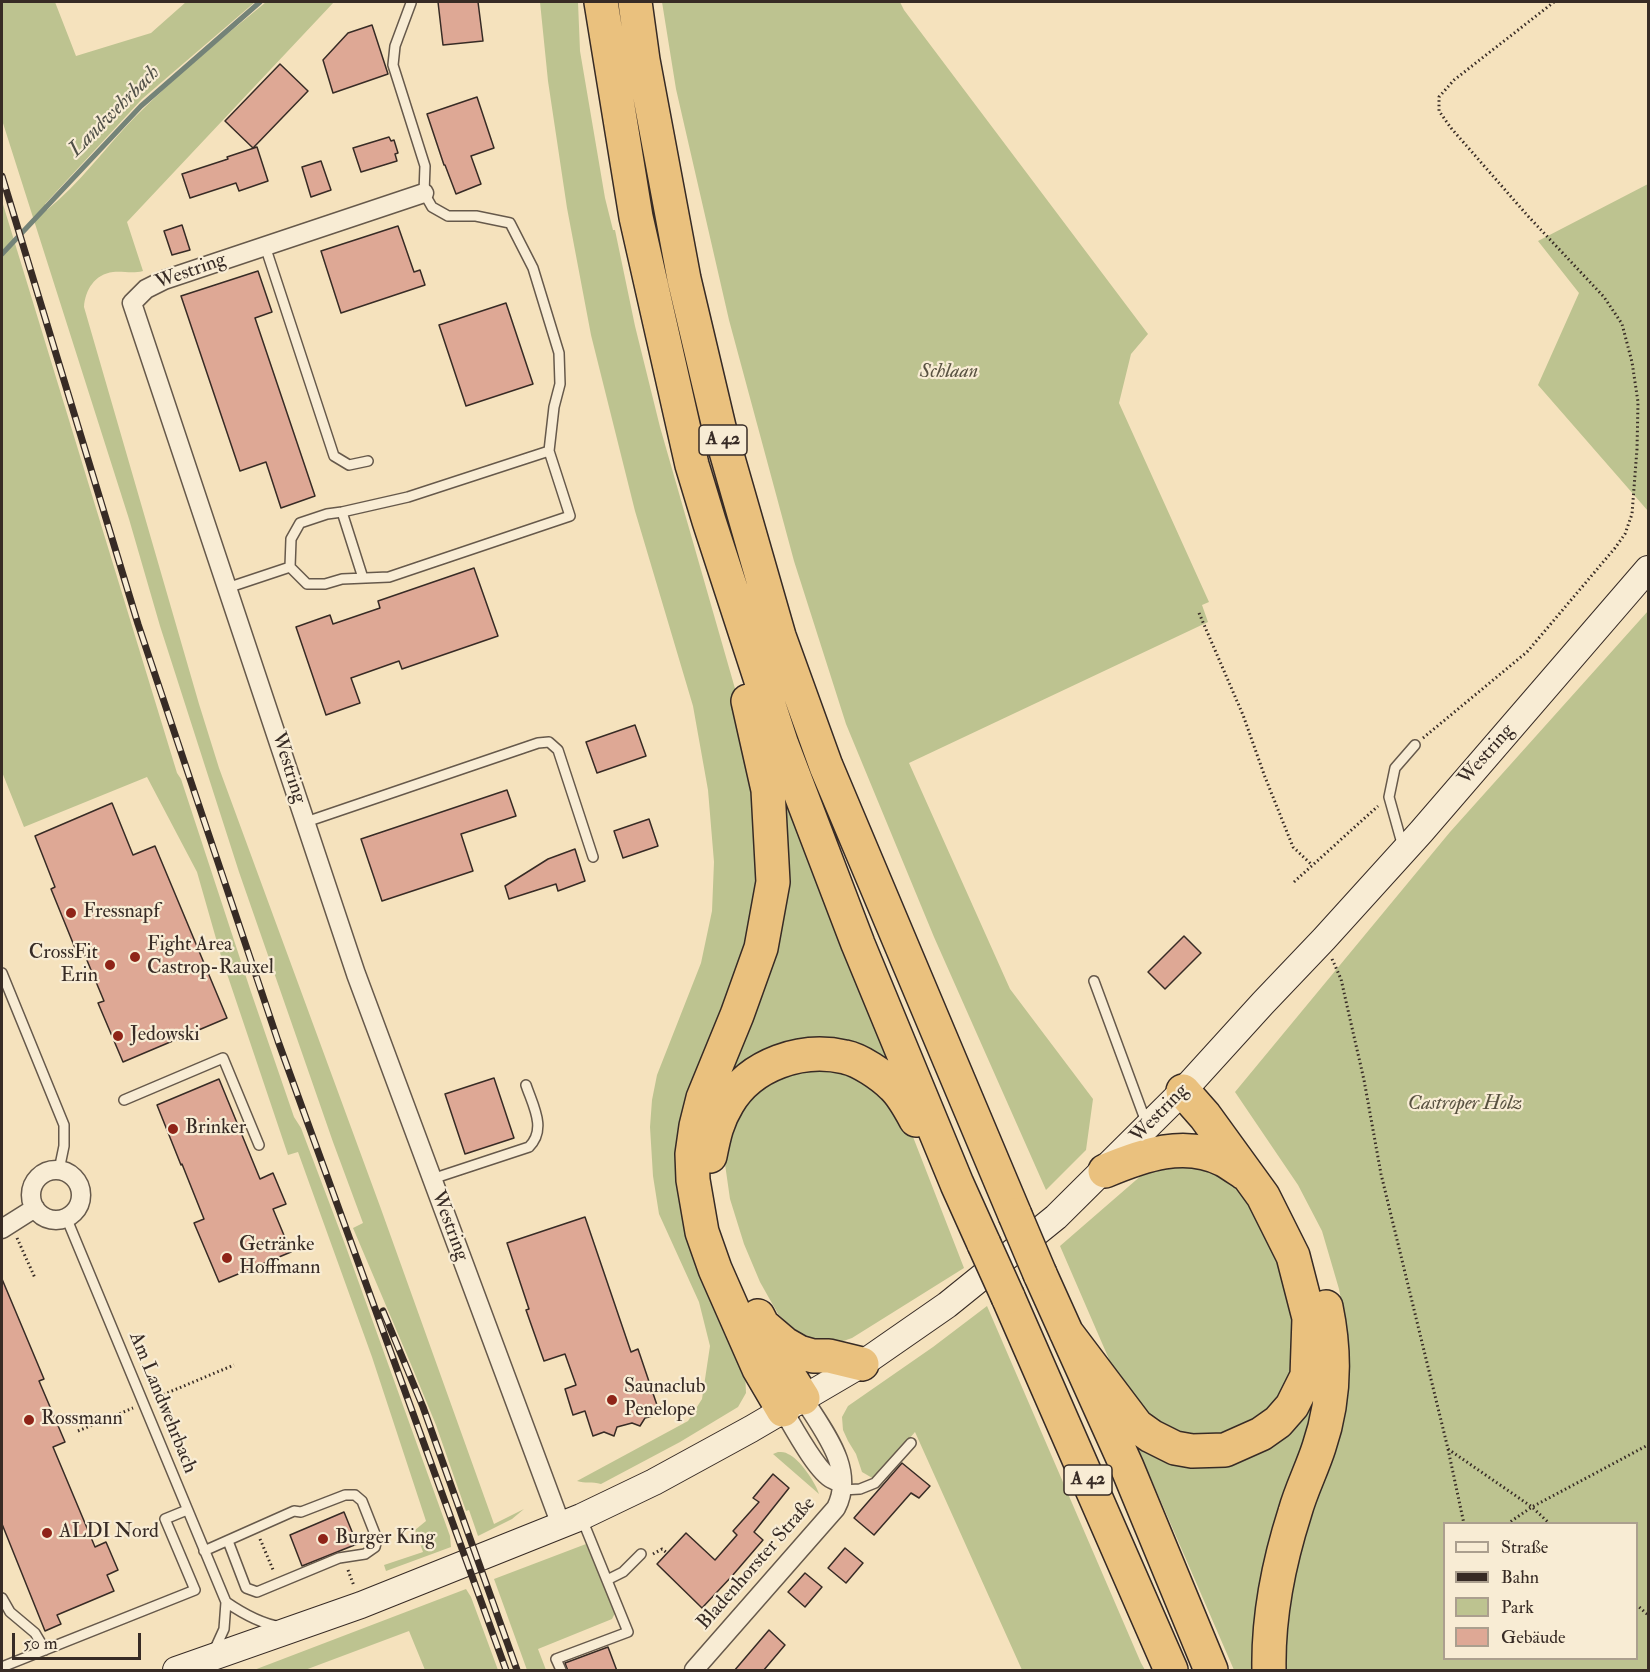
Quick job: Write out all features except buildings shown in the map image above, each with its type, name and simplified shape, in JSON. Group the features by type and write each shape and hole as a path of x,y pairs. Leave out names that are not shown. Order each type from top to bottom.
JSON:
{"highway":[{"name":"A 42","path":"601,2 636,217 692,465 782,745 858,944 957,1184 1171,1671"},
{"name":"A 42","path":"635,2 643,60 684,279 719,427 779,636 826,766 1040,1274 1127,1467 1210,1671"},
{"path":"709,521 768,790 773,882 761,948 703,1098 694,1135 693,1180 702,1232 715,1269 759,1369 793,1404"},
{"path":"793,1404 786,1371 762,1324 723,1228 714,1197 710,1157 717,1124 729,1102 757,1073 775,1063 797,1057 818,1055 846,1057 870,1068 893,1086 915,1117 933,1154 957,1184"},
{"path":"1066,1332 1137,1426 1175,1448 1201,1451 1225,1450 1261,1434 1278,1422 1292,1406 1307,1376 1309,1318 1293,1256 1263,1196 1205,1116 1190,1083"},
{"path":"1190,1083 1239,1126 1274,1174 1295,1213 1312,1256 1320,1278 1328,1316 1333,1364 1331,1404 1320,1447 1295,1511 1279,1578 1269,1671"},
{"path":"1105,1171 1142,1157 1184,1149 1224,1160 1249,1177"},
{"path":"762,1324 785,1344 799,1352 862,1364"}],"main road":[{"name":"Westring","path":"176,1671 360,1605 571,1521 654,1482 862,1364 947,1305 1056,1217 1105,1171 1190,1083 1324,939 1487,756 1648,569"}],"street":[{"name":"Westring","path":"424,193 164,280 146,289 132,303 356,974 514,1395 571,1521"},
{"path":"49,1170 59,1170 69,1173 77,1181 81,1191 80,1202 74,1212 57,1220 41,1215 31,1200 31,1190 34,1181 41,1174 49,1170"},
{"path":"6,1226 35,1208"},
{"path":"793,1404 837,1456 842,1470 842,1486"},
{"name":"Bladenhorster Straße","path":"694,1671 836,1508 841,1497 842,1486"}],"lane":[{"path":"411,3 395,46 393,65 425,166 424,193 432,207 448,216 476,216 510,223 533,268 559,353 560,384 554,407 549,451 570,516 389,577 342,579 325,584 307,584 290,567 291,539 300,523 327,514 408,497 549,451"},
{"path":"265,246 334,456 349,465 368,461"},
{"path":"342,512 363,578"},
{"path":"227,588 290,567"},
{"path":"306,822 538,743 549,742 558,750 594,857"},
{"path":"1404,849 1389,797 1395,768 1415,745"},
{"path":"2,973 64,1125 64,1146 59,1170"},
{"path":"1094,981 1148,1127"},
{"path":"124,1100 223,1058 259,1145"},
{"path":"432,1179 529,1147 536,1141 539,1131 538,1120 526,1084"},
{"name":"Am Landwehrbach","path":"66,1217 226,1602 224,1629 209,1659"},
{"path":"842,1486 860,1489 875,1483 911,1443"},
{"path":"204,1551 294,1511 301,1512 345,1495 355,1495 362,1501 377,1539 375,1547 365,1554 339,1558 257,1592 246,1588 228,1541"},
{"path":"2,1667 195,1590 165,1519 187,1510"},
{"path":"561,1671 556,1659 628,1632 607,1580 571,1521"},
{"path":"607,1580 623,1572 641,1554"},
{"path":"2,1598 10,1612 35,1633 45,1650"},
{"path":"226,1602 240,1612 274,1626 292,1628"}],"path":[{"path":"1415,745 1527,652 1615,548 1625,534 1632,514 1638,402 1632,362 1622,324 1604,297 1527,215 1451,128 1439,111 1439,98 1454,80 1554,2"},
{"path":"1198,613 1243,715 1293,847 1312,865"},
{"path":"1294,882 1389,797"},
{"path":"1324,939 1341,979 1364,1080 1381,1174 1464,1522"},
{"path":"6,1226 35,1278"},
{"path":"1510,1522 1533,1507 1648,1445"},
{"path":"1448,1449 1533,1507 1548,1522"}],"green space":[{"path":"2,2 55,2 76,56 151,33 186,2 255,2 142,99 45,204 47,210 151,102 266,2 334,2 127,222 143,271 107,273 96,279 86,295 84,307 219,768 494,1524 524,1509 512,1519 478,1536 469,1510 466,1511 436,1425 353,1228 363,1223 239,872 2,120"},
{"path":"540,2 578,2 580,51 605,198 613,230 615,230 635,326 660,427 740,706 761,847 753,922 688,1102 745,1369 746,1393 738,1407 680,1442 601,1484 577,1481 688,1421 702,1399 710,1346 699,1302 659,1214 653,1176 650,1127 657,1075 701,963 712,911 714,862 708,790 693,706 635,511 591,335 567,208 548,81"},
{"name":"Schlaan","path":"662,2 900,2 1148,334 1131,354 1119,403 1209,602 1202,605 1208,622 909,763 1010,989 1093,1099 1086,1150 1046,1190 934,937 846,724 794,561 729,320 676,89"},
{"path":"1648,184 1648,511 1538,385 1579,293 1538,241"},
{"path":"2,201 177,773 181,779 294,1117 301,1128 346,1247 450,1536 451,1547 386,1571 384,1565 423,1552 415,1530 426,1521 372,1357 298,1152 288,1155 221,956 197,872 147,777 24,827 2,772"},
{"name":"Castroper Holz","path":"1648,611 1648,1670 1285,1670 1288,1615 1301,1549 1346,1398 1346,1326 1339,1289 1322,1231 1298,1185 1235,1092 1450,832"},
{"path":"780,782 895,1067 846,1043 706,1111 736,1033"},
{"path":"834,1065 882,1090 908,1124 964,1268 852,1338 829,1346 808,1339 792,1327 778,1314 760,1282 744,1244 730,1199 724,1157 740,1108 766,1079"},
{"path":"1167,1164 1210,1164 1240,1182 1269,1228 1301,1346 1279,1404 1241,1432 1203,1438 1170,1432 1134,1406 1118,1380 1060,1246 1143,1174"},
{"path":"987,1306 1145,1670 1022,1670 915,1432 874,1479 862,1472 856,1454 843,1430 842,1417 848,1406"},
{"path":"1324,1361 1261,1670 1234,1670 1130,1430 1218,1459"},
{"path":"787,1453 797,1460 811,1478 819,1494 773,1454"},
{"path":"586,1544 615,1613 612,1619 538,1649 546,1670 527,1670 494,1579"},
{"path":"466,1589 498,1670 425,1670 409,1631 305,1670 254,1670"}],"waterway":[{"name":"Landwehrbach","path":"2,254 141,106 260,2"}],"railway":[{"path":"2,176 138,624 278,1041 506,1670"},
{"path":"383,1311 423,1407 517,1670"}],"place":[{"name":"Fressnapf","path":"71,913"},
{"name":"Fight Area Castrop-Rauxel","path":"135,957"},
{"name":"CrossFit Erin","path":"110,965"},
{"name":"Jedowski","path":"118,1036"},
{"name":"Brinker","path":"173,1129"},
{"name":"Getränke Hoffmann","path":"227,1258"},
{"name":"Saunaclub Penelope","path":"612,1400"},
{"name":"Rossmann","path":"29,1420"},
{"name":"ALDI Nord","path":"47,1533"},
{"name":"Burger King","path":"323,1539"}]}
